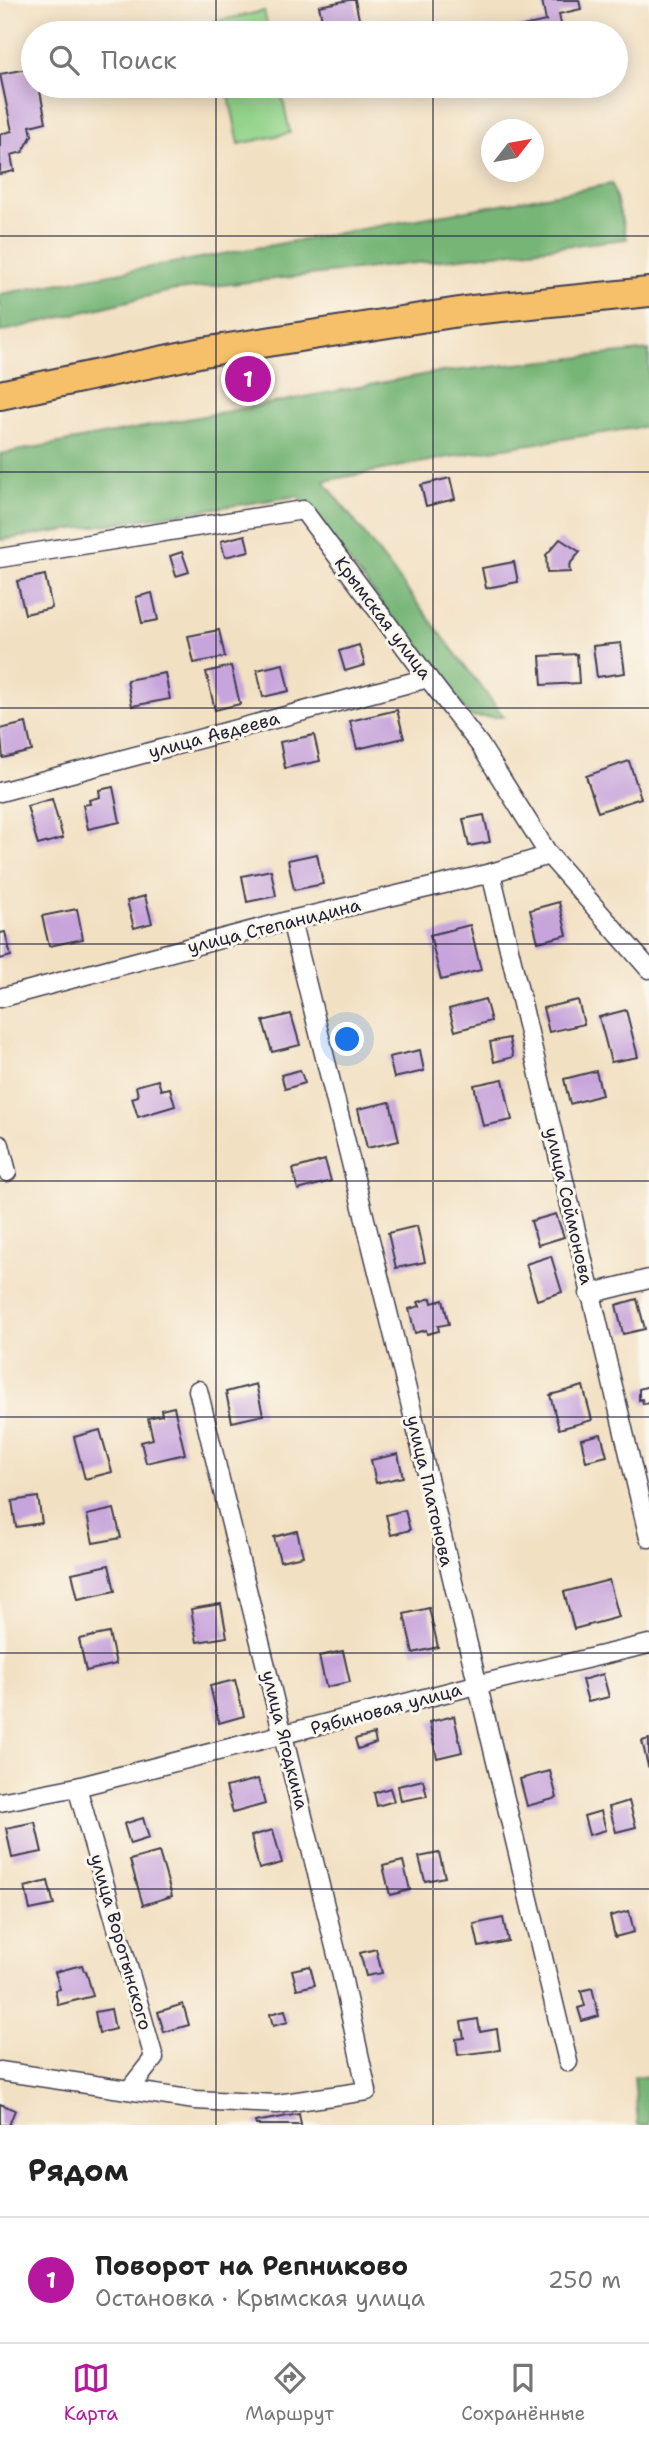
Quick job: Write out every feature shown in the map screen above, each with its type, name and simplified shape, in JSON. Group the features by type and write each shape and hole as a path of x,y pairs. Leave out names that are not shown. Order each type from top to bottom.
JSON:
{"main road":[{"path":"0,395 231,348 472,310 649,292"}],"street":[{"name":"Крымская улица","path":"0,558 303,510 480,745 549,855 649,970"},
{"name":"улица Авдеева","path":"0,792 428,678"},
{"name":"улица Степанидина","path":"0,998 291,920 491,873 549,855"},
{"name":"улица Соймонова","path":"491,873 649,1538"},
{"name":"улица Платонова","path":"291,920 568,2062"},
{"path":"0,1144 7,1172"},
{"path":"589,1294 649,1279"},
{"name":"улица Ягодкина","path":"129,2091 195,2100 277,2104 368,2091 198,1390"},
{"name":"Рябиновая улица","path":"0,1802 78,1787 476,1685 649,1644"},
{"name":"улица Воротынского","path":"78,1787 154,2058 129,2091"},
{"path":"0,2071 129,2091"}],"green space":[{"path":"264,11 266,21 218,21"},
{"path":"229,98 283,98 290,133 239,144"},
{"path":"612,184 627,239 170,291 0,332 0,294"},
{"path":"649,350 649,426 471,453 324,481 504,717 471,717 298,496 0,540 0,454 433,373"},
{"path":"634,2076 649,2077 649,2125 638,2125"}],"building":[{"path":"355,0 359,21 322,21 319,6"},
{"path":"542,0 579,0 581,9 559,14 560,21 546,21"},
{"path":"21,70 21,98 41,98 46,122 30,126 32,135 23,152 11,155 14,171 0,174 0,134 12,131 0,74"},
{"path":"450,478 455,499 426,506 421,485"},
{"path":"245,535 249,551 225,557 221,541"},
{"path":"560,539 580,552 569,565 570,572 547,573 546,555"},
{"path":"182,552 189,572 176,576 170,556"},
{"path":"514,562 518,582 486,588 482,568"},
{"path":"45,575 52,608 25,614 17,581"},
{"path":"152,593 158,620 142,623 136,597"},
{"path":"219,630 225,657 194,663 188,636"},
{"path":"621,643 625,673 597,677 593,646"},
{"path":"359,645 365,665 345,671 339,651"},
{"path":"577,654 579,683 542,685 540,656"},
{"path":"283,664 289,691 263,697 257,670"},
{"path":"231,666 240,704 215,710 206,672"},
{"path":"165,673 170,699 132,706 127,680"},
{"path":"397,710 404,738 357,749 350,721"},
{"path":"26,723 32,751 3,758 0,729"},
{"path":"314,735 320,761 285,768 280,742"},
{"path":"629,761 641,798 598,812 586,776"},
{"path":"113,787 120,822 88,829 83,805 100,797 99,790"},
{"path":"52,799 63,838 38,845 27,806"},
{"path":"484,815 490,842 469,846 463,819"},
{"path":"317,854 323,884 294,890 288,860"},
{"path":"271,870 276,896 247,902 242,876"},
{"path":"145,896 152,923 134,928 127,901"},
{"path":"559,902 567,935 538,942 530,910"},
{"path":"77,909 83,939 49,946 42,916"},
{"path":"470,925 481,970 441,980 430,935"},
{"path":"5,932 11,956 0,959 0,933"},
{"path":"485,999 491,1021 455,1031 449,1009"},
{"path":"578,1000 584,1024 549,1032 543,1008"},
{"path":"626,1010 638,1057 611,1062 599,1017"},
{"path":"291,1014 300,1045 272,1052 263,1021"},
{"path":"509,1038 513,1057 494,1062 490,1042"},
{"path":"420,1050 424,1071 394,1078 389,1057"},
{"path":"300,1070 305,1083 285,1089 281,1075"},
{"path":"596,1071 602,1095 570,1104 564,1079"},
{"path":"503,1079 512,1120 483,1126 474,1085"},
{"path":"158,1080 161,1090 170,1088 175,1106 138,1117 132,1098 138,1096 136,1086"},
{"path":"390,1102 399,1141 367,1148 358,1109"},
{"path":"325,1160 331,1181 298,1190 293,1169"},
{"path":"556,1214 564,1237 538,1245 531,1221"},
{"path":"417,1226 425,1262 396,1268 388,1233"},
{"path":"551,1256 562,1292 537,1300 526,1264"},
{"path":"431,1298 432,1303 443,1300 449,1324 438,1326 439,1331 415,1333 409,1309 420,1306 418,1302"},
{"path":"637,1299 645,1329 623,1334 616,1305"},
{"path":"256,1384 263,1415 232,1422 226,1392"},
{"path":"583,1386 592,1420 559,1429 550,1395"},
{"path":"649,1386 649,1403 643,1404 642,1399 639,1400 639,1389"},
{"path":"174,1407 185,1454 146,1463 141,1442 153,1439 148,1418 162,1415 161,1410"},
{"path":"100,1430 112,1472 85,1479 74,1437"},
{"path":"601,1434 607,1456 586,1461 581,1439"},
{"path":"398,1454 403,1477 376,1483 371,1460"},
{"path":"38,1497 42,1523 16,1527 12,1501"},
{"path":"114,1509 121,1538 93,1543 87,1515"},
{"path":"405,1510 410,1530 391,1535 386,1515"},
{"path":"297,1531 303,1556 280,1561 274,1537"},
{"path":"109,1565 115,1591 78,1599 72,1573"},
{"path":"609,1580 619,1617 574,1629 564,1592"},
{"path":"221,1604 227,1637 197,1642 191,1609"},
{"path":"429,1608 438,1647 413,1653 404,1614"},
{"path":"109,1633 116,1664 86,1671 79,1639"},
{"path":"343,1651 350,1682 326,1687 319,1656"},
{"path":"603,1674 609,1697 588,1702 582,1680"},
{"path":"235,1680 244,1716 219,1723 210,1686"},
{"path":"454,1716 462,1752 437,1758 429,1722"},
{"path":"374,1734 376,1743 358,1749 355,1739"},
{"path":"649,1739 649,1765 648,1766 642,1741"},
{"path":"550,1771 557,1798 527,1806 520,1779"},
{"path":"258,1779 265,1804 233,1813 226,1787"},
{"path":"423,1780 427,1796 401,1801 398,1786"},
{"path":"390,1788 394,1801 377,1806 374,1793"},
{"path":"629,1801 636,1827 616,1832 609,1807"},
{"path":"601,1811 606,1830 589,1835 584,1816"},
{"path":"143,1818 149,1838 130,1844 124,1824"},
{"path":"35,1822 42,1852 12,1858 6,1828"},
{"path":"273,1830 282,1863 259,1869 251,1836"},
{"path":"159,1852 172,1896 143,1905 130,1860"},
{"path":"439,1853 445,1877 425,1881 419,1857"},
{"path":"403,1861 410,1890 390,1895 383,1866"},
{"path":"48,1881 54,1905 30,1910 25,1887"},
{"path":"629,1911 634,1932 615,1937 610,1916"},
{"path":"503,1918 508,1941 479,1947 474,1924"},
{"path":"376,1949 382,1973 366,1976 360,1953"},
{"path":"82,1965 93,1996 58,2005 55,1990 60,1989 55,1972"},
{"path":"310,1966 315,1985 297,1989 292,1970"},
{"path":"592,1988 599,2016 582,2021 578,2008 585,2006 581,1991"},
{"path":"183,2004 189,2025 164,2032 158,2012"},
{"path":"111,2009 115,2029 99,2033 95,2012"},
{"path":"285,2010 288,2022 273,2026 270,2014"},
{"path":"478,2019 480,2032 497,2029 500,2050 458,2055 456,2039 464,2038 461,2022"},
{"path":"0,2104 15,2110 9,2125 0,2125"},
{"path":"299,2114 301,2125 256,2125 255,2122"}],"place":[{"name":"Поворот на Репниково","path":"248,379"}]}
